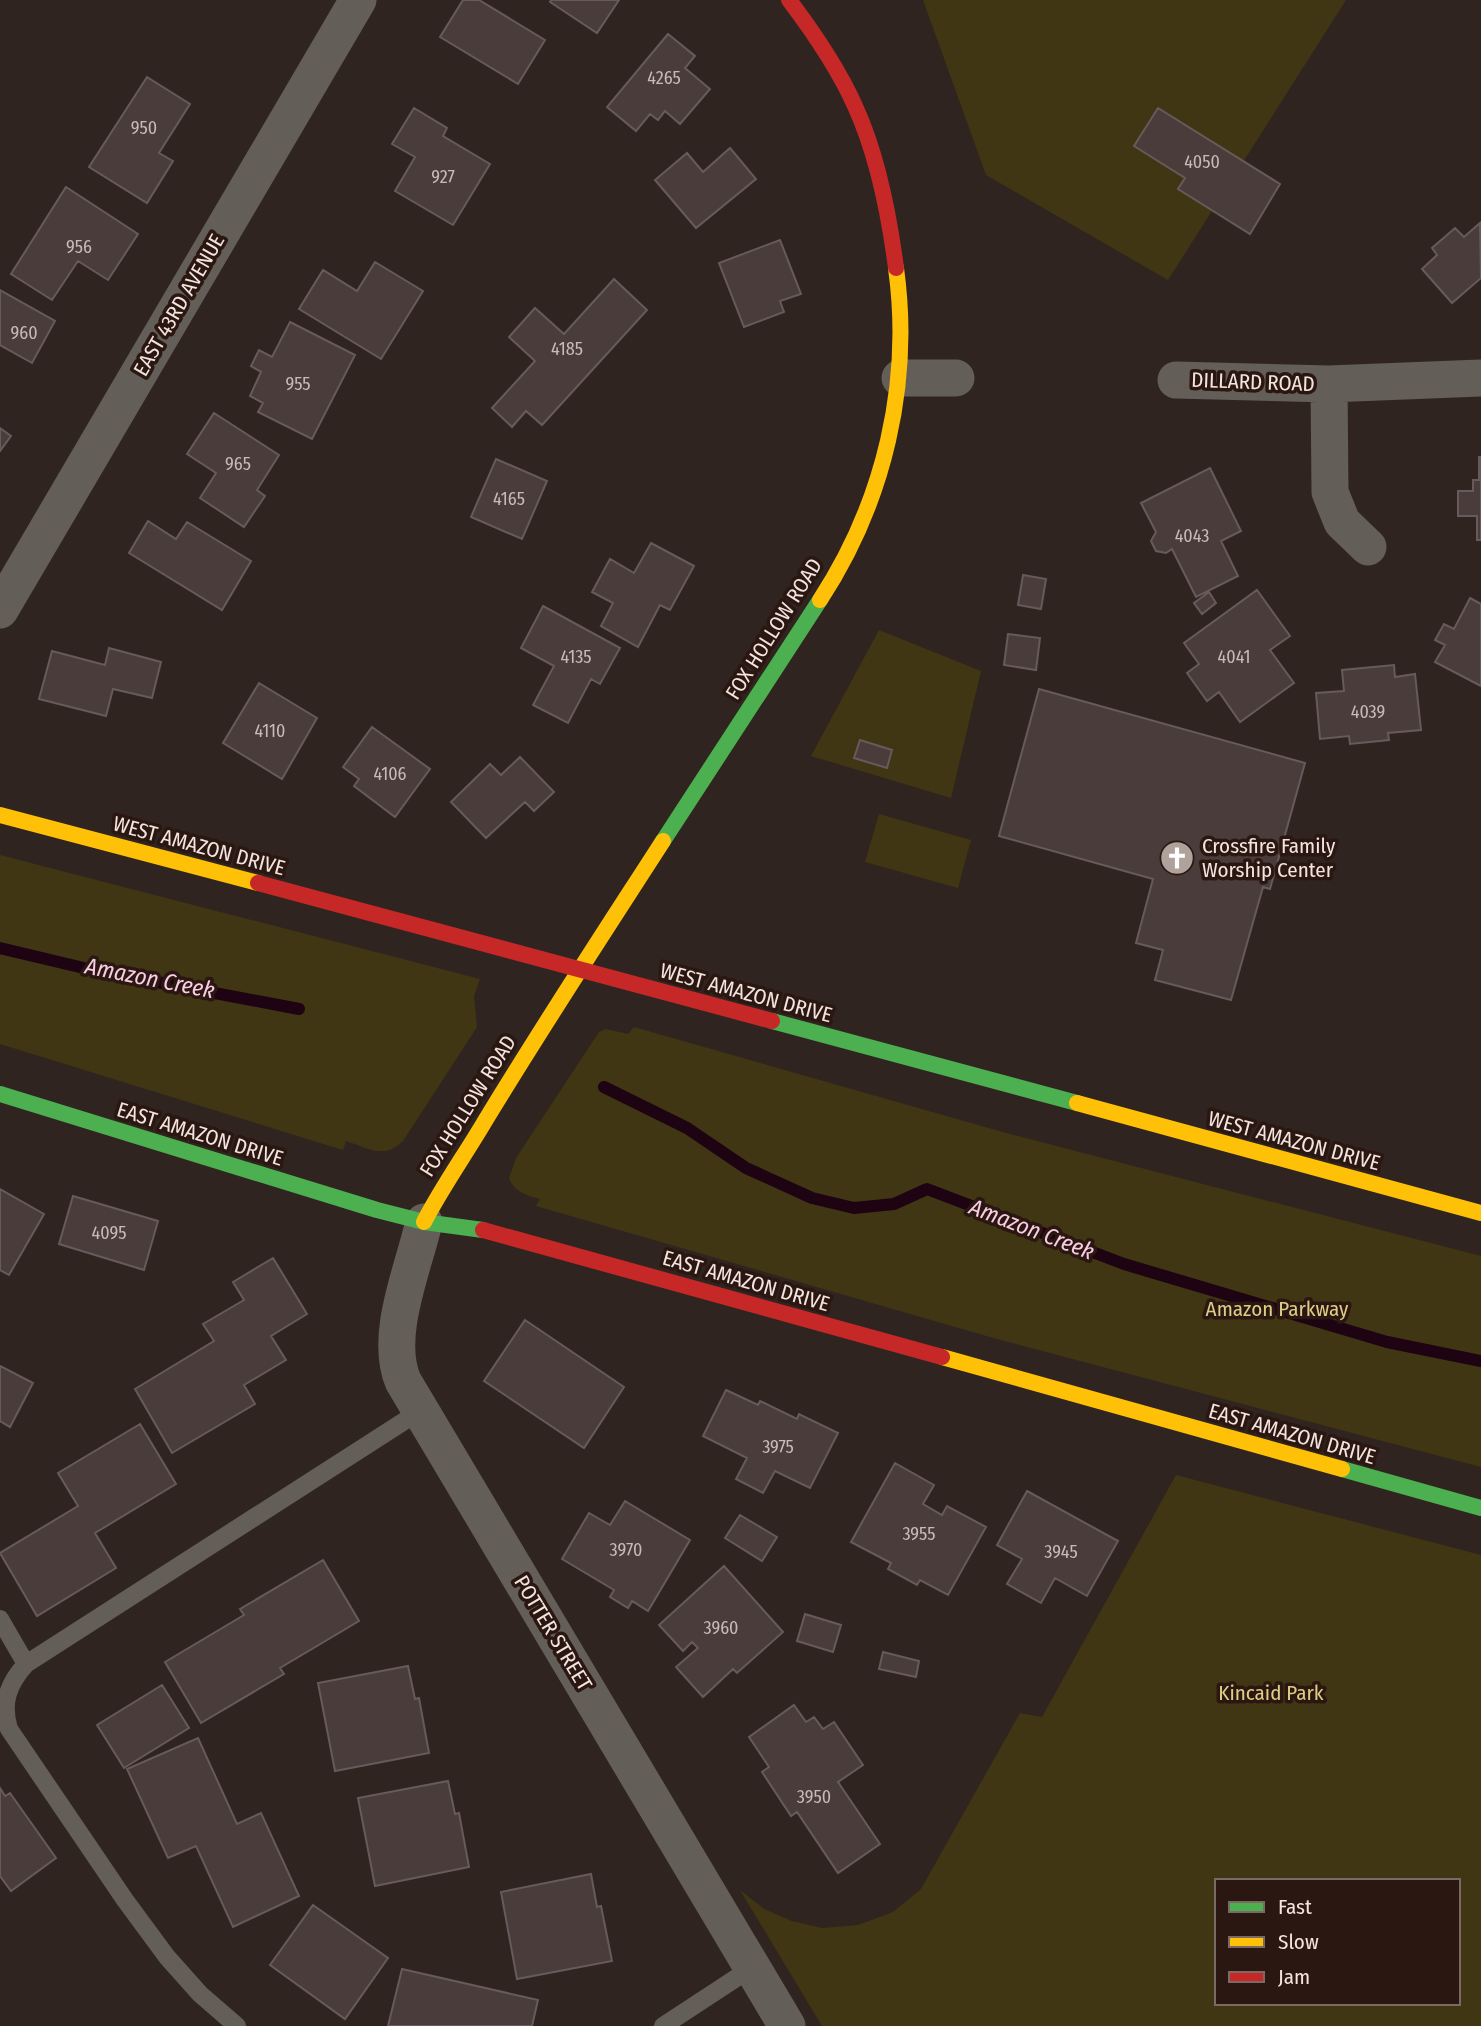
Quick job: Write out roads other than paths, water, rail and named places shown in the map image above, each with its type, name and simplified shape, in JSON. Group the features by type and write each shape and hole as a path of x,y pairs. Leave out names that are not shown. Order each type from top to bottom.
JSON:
{"street":[{"name":"EAST 43RD AVENUE","path":"0,610 358,0"},
{"name":"FOX HOLLOW ROAD","path":"424,1222 439,1192 460,1163 541,1029 827,589 862,523 886,453 900,378 900,299 885,203 858,111 817,36 789,0"},
{"path":"900,378 956,378"},
{"name":"DILLARD ROAD","path":"1176,380 1329,384 1481,378"},
{"name":"DILLARD ROAD","path":"1329,384 1330,492 1342,522 1368,547"},
{"name":"WEST AMAZON DRIVE","path":"0,815 1481,1213"},
{"name":"EAST AMAZON DRIVE","path":"0,1094 377,1210 424,1222 488,1230 1481,1508"},
{"name":"POTTER STREET","path":"424,1222 398,1321 396,1364 402,1381 787,2026"}],"lane":[{"path":"237,2026 200,1994 125,1900 5,1722 6,1699 16,1675 26,1664 420,1412"},
{"path":"0,1619 26,1664"},
{"path":"663,2026 753,1967"}],"waterway":[{"name":"Amazon Creek","path":"0,948 88,969 299,1009"},
{"name":"Amazon Creek","path":"604,1087 687,1128 746,1168 812,1198 854,1208 894,1204 927,1189 1124,1264 1387,1342 1481,1361"}],"place":[{"name":"Crossfire Family Worship Center","path":"1177,858"}],"park label":[{"name":"Amazon Parkway","path":"1277,1309"},
{"name":"Kincaid Park","path":"1271,1693"}]}
